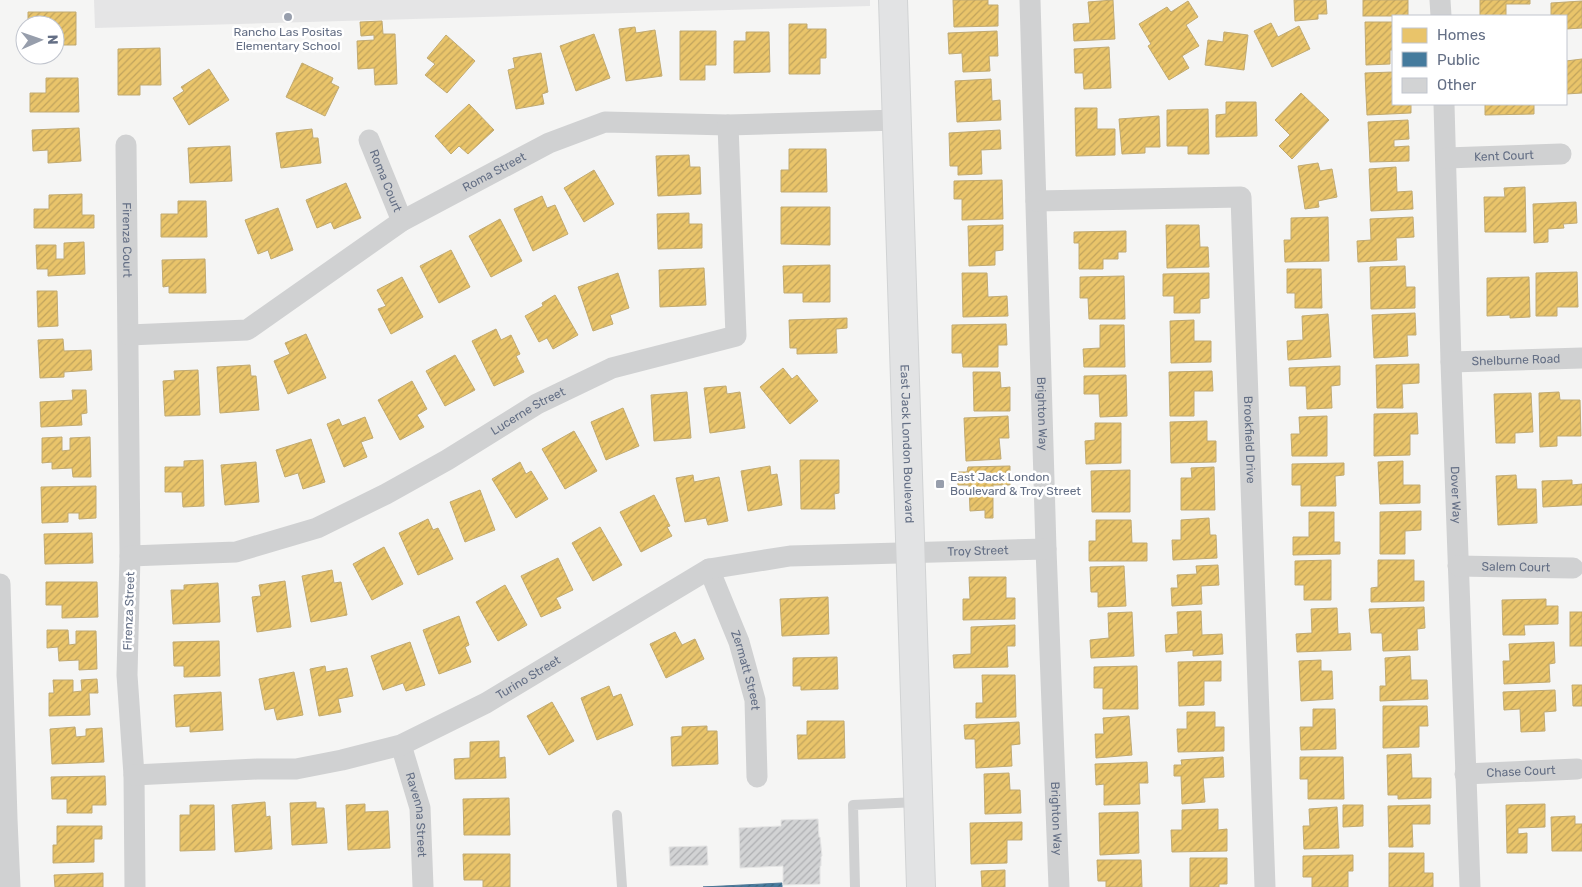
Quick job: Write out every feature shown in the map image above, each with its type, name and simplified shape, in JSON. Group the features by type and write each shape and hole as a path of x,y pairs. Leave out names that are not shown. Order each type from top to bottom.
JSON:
{"main road":[{"name":"East Jack London Boulevard","path":"893,0 921,887"}],"street":[{"name":"Brighton Way","path":"1030,0 1046,549 1059,887"},
{"path":"1440,0 1441,15"},
{"name":"Dover Way","path":"1444,105 1451,362 1470,887"},
{"name":"Roma Street","path":"129,335 247,330 402,221 549,143 605,122 728,125 897,120"},
{"name":"Lucerne Street","path":"130,556 236,552 317,528 386,494 447,460 537,404 612,368 736,336 728,125"},
{"name":"Roma Court","path":"370,140 402,221"},
{"name":"Firenza Court","path":"126,145 129,335"},
{"name":"Kent Court","path":"1446,158 1561,154"},
{"name":"Brookfield Drive","path":"1036,201 1241,197 1265,887"},
{"name":"Firenza Street","path":"129,335 130,556 127,675 134,775 135,887"},
{"name":"Shelburne Road","path":"1451,362 1582,358"},
{"name":"Troy Street","path":"910,553 1046,549"},
{"name":"Turino Street","path":"134,775 296,769 401,745 486,703 709,569 790,556 910,553"},
{"name":"Salem Court","path":"1458,566 1574,568"},
{"name":"Zermatt Street","path":"709,569 739,642 755,700 757,777"},
{"path":"0,584 3,819 10,887"},
{"name":"Ravenna Street","path":"401,745 420,808 423,887"},
{"name":"Chase Court","path":"1465,774 1577,769"}],"lane":[{"path":"855,887 853,805 918,802"},
{"path":"617,816 622,887"}],"shaded area":[{"name":"Rancho Las Positas Elementary School","path":"94,0 870,0 870,6 95,28"}],"building: Homes":[{"path":"953,0 988,0 988,5 998,5 998,26 954,27"},
{"path":"1113,0 1115,39 1074,41 1073,24 1090,23 1088,2"},
{"path":"1294,0 1326,0 1327,14 1318,14 1318,19 1295,21"},
{"path":"1363,0 1408,0 1408,15 1363,16"},
{"path":"1480,0 1530,0 1530,4 1506,4 1506,15 1480,15"},
{"path":"1188,1 1198,17 1186,25 1199,46 1182,56 1189,68 1169,80 1148,46 1151,44 1139,24 1167,7 1171,12"},
{"path":"1582,1 1582,28 1567,29 1567,15 1551,15 1551,3"},
{"path":"28,12 76,12 76,45 65,45 65,15 28,15"},
{"path":"382,21 383,34 395,34 397,84 375,85 374,68 358,69 357,41 374,40 374,35 361,36 360,22"},
{"path":"1365,22 1392,22 1390,64 1366,65"},
{"path":"1271,23 1278,37 1299,26 1310,49 1272,67 1254,31"},
{"path":"789,24 807,24 807,29 826,29 826,58 820,58 820,74 789,74"},
{"path":"635,27 636,33 655,30 662,76 626,81 619,29"},
{"path":"680,31 716,31 716,65 705,65 705,80 680,80"},
{"path":"997,31 998,56 989,56 990,71 963,72 962,53 949,54 948,33"},
{"path":"746,32 769,32 770,72 734,73 734,41 746,41"},
{"path":"1224,32 1248,35 1244,70 1205,65 1208,40 1223,42"},
{"path":"594,34 610,78 576,91 560,46"},
{"path":"446,35 475,61 447,93 425,75 435,64 427,58"},
{"path":"1109,47 1111,88 1084,89 1083,73 1075,73 1074,49"},
{"path":"160,48 161,85 140,85 140,95 118,95 118,49"},
{"path":"541,53 548,92 542,94 544,104 516,109 508,70 515,68 513,58"},
{"path":"1582,59 1582,93 1567,94 1567,61"},
{"path":"302,63 333,78 331,83 339,87 325,116 286,97"},
{"path":"209,69 229,100 189,125 173,98 184,91 181,87"},
{"path":"1392,72 1392,105 1411,105 1411,113 1367,115 1365,73"},
{"path":"46,78 78,78 79,112 30,112 30,93 46,93"},
{"path":"991,79 992,101 1000,100 1001,120 957,122 955,81"},
{"path":"1301,93 1329,120 1292,159 1279,146 1290,135 1275,120"},
{"path":"1226,102 1256,102 1257,136 1216,137 1216,115 1226,114"},
{"path":"469,104 494,130 468,154 459,146 451,154 435,136"},
{"path":"1485,105 1534,105 1534,114 1485,115"},
{"path":"1075,108 1097,108 1097,129 1115,129 1115,155 1076,156"},
{"path":"1208,109 1209,154 1188,154 1188,146 1167,146 1167,110"},
{"path":"1159,116 1160,147 1145,147 1145,153 1122,154 1119,119"},
{"path":"1408,120 1409,139 1394,140 1394,147 1409,146 1409,161 1370,162 1368,122"},
{"path":"79,128 81,161 48,163 48,150 33,151 32,130"},
{"path":"312,129 313,138 318,138 321,163 281,168 276,133"},
{"path":"1000,130 1001,149 981,150 982,174 958,175 958,166 950,166 949,133"},
{"path":"230,146 232,181 190,183 188,148"},
{"path":"789,149 826,149 827,192 781,192 781,170 789,170"},
{"path":"689,155 690,167 700,167 701,194 658,196 656,156"},
{"path":"1318,163 1320,171 1332,169 1337,197 1318,201 1319,207 1305,209 1298,166"},
{"path":"1396,167 1397,192 1412,191 1413,209 1371,211 1369,169"},
{"path":"594,170 614,204 584,222 564,188"},
{"path":"1002,180 1003,219 962,220 962,199 954,199 954,181"},
{"path":"346,183 361,218 334,229 331,222 317,228 306,200"},
{"path":"1525,187 1526,232 1485,232 1484,197 1505,197 1504,188"},
{"path":"82,194 82,215 94,215 94,228 34,228 34,209 49,209 49,195"},
{"path":"542,196 547,208 555,205 568,234 533,251 514,209"},
{"path":"178,201 206,201 207,237 161,237 161,214 178,214"},
{"path":"1576,202 1577,223 1563,224 1564,228 1548,229 1548,242 1534,243 1533,204"},
{"path":"781,207 830,207 830,245 781,244"},
{"path":"278,208 293,250 271,259 268,250 258,254 245,220"},
{"path":"689,213 689,224 702,224 702,248 658,249 657,214"},
{"path":"1328,217 1329,261 1285,262 1284,240 1291,240 1291,218"},
{"path":"1413,217 1414,237 1396,238 1397,260 1358,262 1357,241 1371,240 1370,219"},
{"path":"500,219 522,261 491,277 469,236"},
{"path":"1003,225 1003,250 995,251 995,265 969,266 968,226"},
{"path":"1166,225 1199,225 1200,247 1208,247 1209,267 1167,268"},
{"path":"1126,231 1126,252 1118,252 1118,259 1103,259 1103,269 1079,269 1079,243 1074,243 1074,232"},
{"path":"84,242 85,274 48,276 48,269 37,269 36,245 56,245 56,259 64,259 64,243"},
{"path":"451,250 470,287 439,303 420,266"},
{"path":"205,259 206,293 169,293 169,286 163,287 162,260"},
{"path":"830,265 830,302 803,302 803,293 784,293 783,266"},
{"path":"1405,266 1406,287 1415,287 1415,308 1371,309 1370,267"},
{"path":"704,268 706,305 660,307 659,270"},
{"path":"1287,269 1321,269 1322,308 1295,308 1295,293 1287,293"},
{"path":"1577,272 1578,307 1557,307 1557,316 1536,316 1536,273"},
{"path":"618,273 629,308 610,315 613,324 593,331 578,287"},
{"path":"962,273 987,273 988,297 1007,296 1008,316 963,317"},
{"path":"1209,273 1209,298 1200,299 1200,313 1174,313 1174,296 1163,296 1163,274"},
{"path":"1124,276 1125,319 1089,319 1088,298 1080,298 1080,277"},
{"path":"402,277 423,317 391,334 378,309 386,306 377,290"},
{"path":"1529,277 1530,317 1510,318 1510,315 1487,316 1487,278"},
{"path":"37,291 57,291 58,326 38,327"},
{"path":"555,295 578,335 553,349 547,338 539,342 525,316 543,306 542,303"},
{"path":"1415,313 1416,335 1407,335 1408,356 1374,358 1372,315"},
{"path":"1328,314 1331,357 1288,360 1287,341 1303,340 1302,316"},
{"path":"847,318 847,328 836,329 837,353 797,354 797,348 790,348 789,320"},
{"path":"1194,320 1194,341 1211,341 1211,362 1171,363 1170,321"},
{"path":"1006,324 1007,345 998,345 998,367 963,367 962,353 952,353 952,325"},
{"path":"1100,325 1124,325 1125,367 1084,367 1083,349 1100,348"},
{"path":"496,329 501,340 511,335 520,354 516,356 524,372 494,386 472,341"},
{"path":"306,334 326,378 288,394 274,361 290,354 285,343"},
{"path":"63,339 64,351 91,350 92,370 64,372 64,377 40,378 38,340"},
{"path":"455,355 475,390 445,406 426,371"},
{"path":"1419,364 1419,383 1402,384 1403,408 1377,408 1376,365"},
{"path":"250,365 251,376 256,376 259,410 220,413 217,367"},
{"path":"1340,366 1340,385 1331,386 1332,408 1307,409 1306,386 1290,386 1289,368"},
{"path":"783,368 792,379 797,375 818,401 790,424 760,387"},
{"path":"198,370 200,415 165,416 163,381 175,380 174,371"},
{"path":"1212,371 1213,391 1194,391 1194,416 1170,416 1169,372"},
{"path":"973,372 1000,372 1001,388 1010,387 1010,411 974,411"},
{"path":"1126,375 1127,416 1100,417 1099,394 1084,394 1084,376"},
{"path":"412,381 427,409 417,415 424,427 400,440 378,400"},
{"path":"726,386 727,394 740,392 745,428 710,433 704,388"},
{"path":"72,390 86,390 87,413 81,414 82,425 41,427 40,402 73,400"},
{"path":"687,392 691,438 654,441 651,395"},
{"path":"1559,392 1560,400 1580,400 1581,436 1557,436 1557,446 1540,447 1539,393"},
{"path":"1531,393 1533,432 1515,433 1515,443 1496,443 1494,394"},
{"path":"623,408 639,446 606,460 591,422"},
{"path":"1417,413 1418,434 1410,434 1410,455 1374,456 1374,414"},
{"path":"1008,416 1009,438 999,438 1001,459 966,461 964,418"},
{"path":"1327,416 1327,456 1292,456 1291,434 1300,434 1299,417"},
{"path":"365,417 373,438 361,442 367,457 344,467 327,424 339,419 342,426"},
{"path":"1207,421 1207,441 1216,441 1216,462 1171,463 1170,422"},
{"path":"1095,423 1121,423 1121,463 1086,464 1085,441 1095,440"},
{"path":"574,431 597,471 565,489 542,449"},
{"path":"62,437 62,451 70,450 70,438 90,437 91,477 73,477 72,468 52,469 52,462 42,463 42,438"},
{"path":"311,439 325,482 303,489 298,473 285,477 276,450"},
{"path":"203,460 204,506 183,507 182,492 165,492 165,467 184,467 184,461"},
{"path":"800,460 839,460 839,493 834,494 835,509 801,509"},
{"path":"1403,461 1403,485 1420,485 1420,503 1380,504 1378,462"},
{"path":"256,462 259,502 225,505 221,465"},
{"path":"520,462 526,474 531,471 548,499 516,518 492,479"},
{"path":"1344,463 1344,475 1335,476 1336,506 1301,506 1301,485 1292,485 1292,464"},
{"path":"770,466 771,475 777,474 782,505 748,511 741,471"},
{"path":"1010,466 1010,485 993,485 993,518 985,518 985,510 970,511 969,485 958,485 957,472 967,472 968,467"},
{"path":"1214,467 1215,510 1181,510 1181,478 1192,478 1191,468"},
{"path":"1130,470 1130,512 1092,512 1091,471"},
{"path":"693,475 694,482 719,477 728,521 708,525 706,518 685,522 676,478"},
{"path":"1516,475 1517,489 1536,489 1537,523 1498,525 1496,476"},
{"path":"1572,480 1572,485 1582,484 1582,505 1543,507 1542,481"},
{"path":"96,486 96,518 79,519 79,513 68,513 68,522 42,523 41,487"},
{"path":"480,490 495,530 465,542 450,502"},
{"path":"654,495 670,526 667,527 672,536 641,552 620,512"},
{"path":"1421,511 1421,530 1405,531 1405,554 1380,554 1380,512"},
{"path":"1309,512 1334,512 1334,542 1340,542 1340,554 1293,555 1293,537 1309,537"},
{"path":"1209,518 1210,535 1216,535 1217,558 1173,560 1172,540 1181,540 1181,520"},
{"path":"428,519 433,530 438,528 453,559 418,575 399,533"},
{"path":"1096,520 1131,520 1132,543 1147,543 1147,561 1089,561 1089,541 1096,541"},
{"path":"600,527 622,565 593,581 572,543"},
{"path":"92,533 93,563 45,564 44,534"},
{"path":"384,547 403,584 372,600 353,564"},
{"path":"558,558 573,590 556,598 561,608 541,617 521,576"},
{"path":"1331,560 1331,600 1304,600 1304,585 1295,585 1295,561"},
{"path":"1378,560 1414,560 1414,581 1424,581 1424,601 1371,602 1371,588 1378,587"},
{"path":"1218,565 1219,585 1201,586 1202,604 1172,606 1171,588 1178,588 1177,575 1197,574 1196,566"},
{"path":"1124,566 1126,606 1098,607 1098,592 1091,592 1090,567"},
{"path":"332,570 334,583 341,582 347,615 311,622 302,576"},
{"path":"969,577 1006,577 1006,598 1015,598 1015,619 963,620 963,599 970,599"},
{"path":"285,581 291,627 257,632 252,597 261,596 259,585"},
{"path":"46,582 97,582 98,617 62,618 62,605 46,605"},
{"path":"218,583 220,622 173,624 171,590 184,590 184,585"},
{"path":"505,585 527,625 498,641 476,602"},
{"path":"828,597 829,634 782,636 780,599"},
{"path":"1546,599 1546,606 1558,606 1558,624 1524,625 1525,635 1503,635 1502,600"},
{"path":"1424,607 1425,628 1417,629 1418,650 1383,651 1382,633 1371,633 1369,609"},
{"path":"1337,608 1338,634 1350,633 1351,650 1297,652 1296,634 1312,633 1311,609"},
{"path":"1201,611 1202,635 1222,634 1223,654 1193,656 1193,650 1166,652 1165,635 1178,634 1177,612"},
{"path":"1132,612 1134,656 1091,658 1090,640 1109,638 1108,613"},
{"path":"1570,612 1582,612 1582,646 1570,646"},
{"path":"459,616 469,645 465,647 471,662 439,674 423,630"},
{"path":"1015,625 1015,646 1007,646 1008,667 954,668 953,655 971,654 971,627"},
{"path":"47,630 68,630 69,645 76,644 76,631 96,631 97,669 79,670 79,660 59,661 58,647 47,648"},
{"path":"675,632 682,645 695,639 704,659 666,678 650,644"},
{"path":"219,641 220,676 184,677 184,666 174,666 173,642"},
{"path":"410,642 425,685 406,691 403,683 383,690 371,656"},
{"path":"1554,642 1555,663 1549,664 1550,682 1504,684 1503,661 1510,661 1509,644"},
{"path":"1410,656 1411,680 1427,680 1428,699 1380,701 1380,686 1386,686 1385,658"},
{"path":"837,657 838,689 801,690 801,686 793,686 793,658"},
{"path":"1321,660 1321,671 1332,671 1333,699 1301,701 1299,661"},
{"path":"1221,661 1221,681 1204,681 1204,705 1179,706 1178,662"},
{"path":"325,666 326,672 347,668 353,696 338,699 341,712 319,716 310,669"},
{"path":"1137,666 1138,709 1103,709 1103,688 1094,688 1094,667"},
{"path":"294,672 303,715 277,720 274,708 265,710 259,679"},
{"path":"982,675 1015,675 1016,717 976,718 976,703 983,703"},
{"path":"97,679 98,693 89,693 90,715 49,716 49,693 54,693 53,680 73,680 73,692 82,691 81,680"},
{"path":"1572,685 1582,685 1582,706 1573,706"},
{"path":"609,686 613,697 621,694 633,725 597,740 581,698"},
{"path":"1555,690 1556,711 1544,712 1545,731 1521,732 1520,709 1504,710 1503,692"},
{"path":"221,692 223,730 190,732 190,726 176,727 174,695"},
{"path":"552,702 574,741 549,755 527,716"},
{"path":"1383,706 1427,706 1428,726 1419,726 1419,747 1383,748"},
{"path":"1313,709 1335,709 1336,749 1301,750 1300,727 1313,727"},
{"path":"1187,712 1215,712 1215,727 1224,727 1224,751 1178,752 1177,729 1187,729"},
{"path":"1129,716 1132,755 1096,758 1095,734 1104,734 1103,718"},
{"path":"807,721 844,721 845,758 798,759 797,735 807,735"},
{"path":"1019,722 1020,744 1011,745 1012,766 976,768 975,739 965,739 964,725"},
{"path":"707,726 707,731 717,731 718,764 672,766 671,737 682,736 682,727"},
{"path":"75,727 76,737 86,736 86,729 102,728 104,762 52,764 50,729"},
{"path":"499,741 499,758 505,757 506,778 455,779 454,759 470,758 470,742"},
{"path":"1411,754 1412,778 1431,778 1431,798 1398,799 1398,795 1388,795 1387,755"},
{"path":"1223,757 1224,777 1203,778 1205,802 1182,804 1181,776 1174,776 1174,765 1182,765 1181,760"},
{"path":"1300,757 1343,757 1344,799 1308,799 1308,779 1300,779"},
{"path":"1147,762 1148,783 1139,783 1140,804 1104,805 1104,784 1096,785 1095,764"},
{"path":"1009,773 1010,790 1020,790 1021,813 985,814 984,774"},
{"path":"105,776 106,805 92,805 92,813 67,813 67,799 52,799 51,777"},
{"path":"509,798 510,835 464,835 463,799"},
{"path":"265,802 266,817 270,816 272,849 235,852 232,805"},
{"path":"316,802 316,808 324,808 327,843 292,845 290,803"},
{"path":"365,804 365,812 388,811 390,848 348,850 346,805"},
{"path":"1545,804 1545,827 1518,828 1518,834 1527,833 1527,853 1507,853 1506,805"},
{"path":"190,805 214,805 215,850 180,851 180,815 190,815"},
{"path":"1343,805 1363,805 1363,826 1343,827"},
{"path":"1430,805 1430,824 1412,824 1413,847 1389,847 1388,806"},
{"path":"1337,807 1339,848 1304,849 1303,826 1310,826 1309,809"},
{"path":"1218,809 1218,830 1227,829 1227,851 1172,852 1171,830 1182,830 1182,810"},
{"path":"1138,812 1139,853 1100,855 1099,813"},
{"path":"1575,816 1575,824 1582,824 1582,851 1552,851 1551,817"},
{"path":"1022,822 1022,840 1007,840 1007,863 971,864 970,823"},
{"path":"57,826 102,826 102,839 94,839 94,862 53,863 53,845 57,845"},
{"path":"1389,853 1424,853 1424,873 1433,873 1433,887 1389,887"},
{"path":"463,854 510,854 510,887 483,887 483,880 464,880"},
{"path":"1353,855 1353,871 1348,871 1348,887 1312,887 1312,877 1303,877 1303,856"},
{"path":"1190,858 1227,858 1227,884 1219,884 1219,887 1190,887"},
{"path":"1097,860 1141,860 1142,887 1106,887 1106,881 1098,881"},
{"path":"1005,870 1005,887 982,887 981,871"},
{"path":"103,873 103,887 55,887 54,875"}],"building: Public":[{"path":"782,883 782,887 703,887"}],"building: Other":[{"path":"818,819 822,856 820,884 783,885 783,866 740,868 739,828 781,826 781,820"},
{"path":"707,846 708,865 670,866 669,847"}],"place":[{"name":"Rancho Las Positas Elementary School","path":"288,17"},
{"name":"East Jack London Boulevard & Troy Street","path":"940,484"}]}
